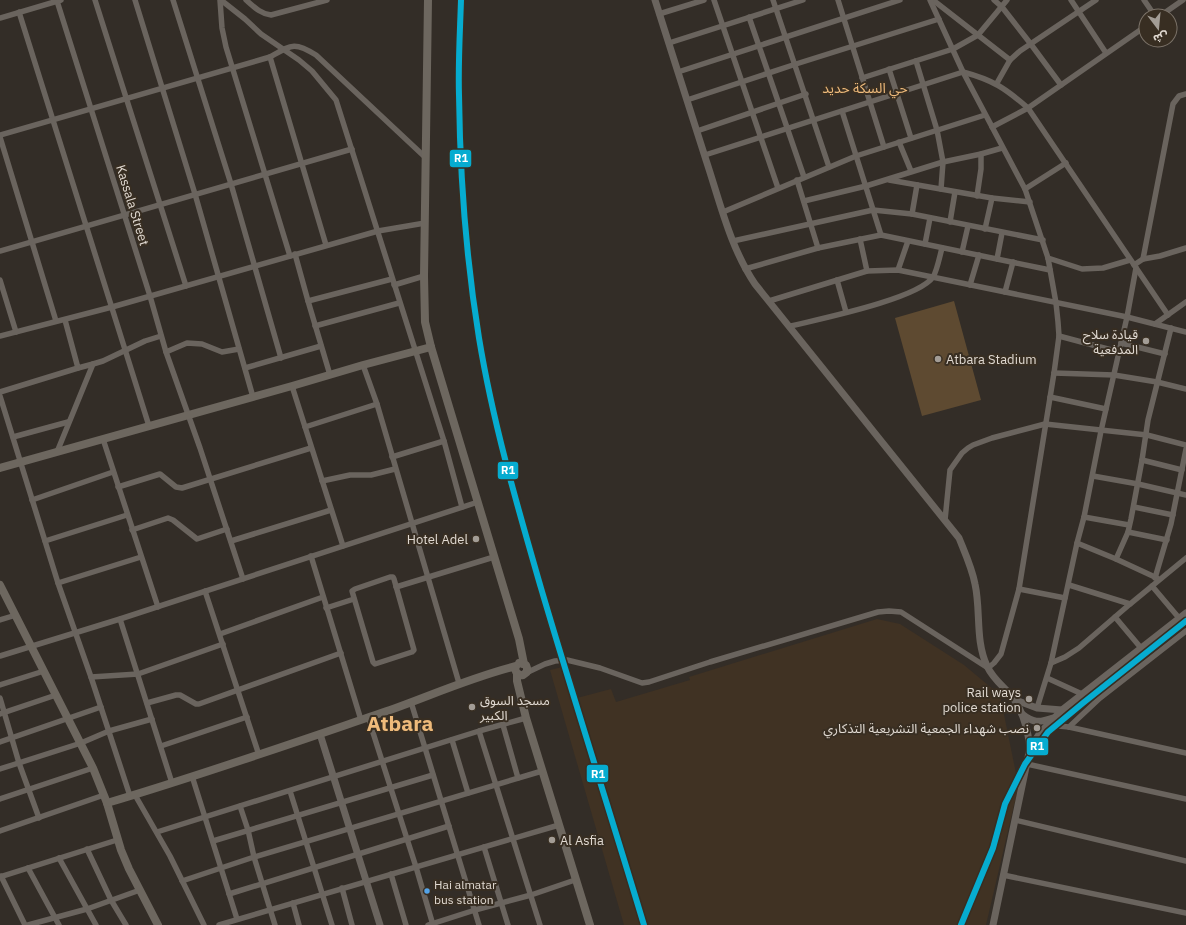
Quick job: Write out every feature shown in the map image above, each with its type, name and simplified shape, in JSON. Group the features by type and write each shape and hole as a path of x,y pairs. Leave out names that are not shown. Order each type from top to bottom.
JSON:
{"main road":[{"path":"428,0 424,276 425,322 431,347 522,650 521,695 526,718 590,925"},
{"path":"0,468 431,347"},
{"path":"1,590 16,615 81,742 106,799 117,840 126,862 158,925"},
{"path":"106,799 132,795 260,755 411,702 459,683 495,673 521,669"}],"street":[{"path":"0,18 59,0"},
{"name":"Kassala Street","path":"59,0 166,352 243,579"},
{"path":"95,0 186,286"},
{"path":"135,0 195,194 253,397"},
{"path":"173,0 231,184 254,267 282,358"},
{"path":"221,0 245,18 261,34 284,49 312,71 334,97 378,231 399,304 416,351 444,441 462,507"},
{"path":"221,0 222,28 226,47 265,175 308,301 330,376"},
{"path":"246,0 260,11 271,15 327,0"},
{"path":"655,0 723,212 745,269 959,538 972,570 976,585 980,642 984,658 992,676 1013,699 1021,712 1026,724 1030,748 993,925"},
{"path":"660,14 704,0"},
{"path":"714,0 778,188"},
{"path":"773,0 815,120 829,167"},
{"path":"669,43 803,0"},
{"path":"838,0 884,147"},
{"path":"678,72 900,0"},
{"path":"931,0 985,115 1025,189 1030,202 1048,258 1056,303 1059,336 1019,589 1001,654 988,668"},
{"path":"931,0 1010,60"},
{"path":"994,0 1002,7 1061,85"},
{"path":"862,78 953,49 978,35 1007,0"},
{"path":"1071,0 1106,53"},
{"path":"997,83 1010,60 1030,43 1096,0"},
{"path":"1172,8 1183,0"},
{"path":"19,12 149,426"},
{"path":"749,17 804,178"},
{"path":"687,100 939,18"},
{"path":"992,127 1028,108 1138,31"},
{"path":"56,322 0,136 53,119 270,57 284,49 298,46 316,55 426,158"},
{"path":"270,57 326,245"},
{"path":"916,61 937,130 943,162 941,189"},
{"path":"889,69 911,138"},
{"path":"705,155 964,72 979,76 997,83 1014,95 1028,108 1168,315"},
{"path":"697,131 806,94"},
{"path":"1037,708 1051,663 1069,585 1077,543 1093,476 1101,431 1127,317 1135,267 1143,259 1173,104 1176,98 1186,94"},
{"path":"842,111 881,235"},
{"path":"723,212 856,156 985,115"},
{"path":"900,142 910,171"},
{"path":"804,201 866,186 910,171 943,162 1002,148"},
{"path":"0,251 352,149"},
{"path":"977,196 981,169 981,154"},
{"path":"1025,189 1066,163"},
{"path":"797,180 818,248"},
{"path":"886,180 977,196 1030,202"},
{"path":"912,214 917,185"},
{"path":"950,222 955,192"},
{"path":"985,229 992,198"},
{"path":"733,241 873,210 912,214 1043,240"},
{"path":"925,244 930,218"},
{"path":"0,336 112,307 378,231 425,223"},
{"path":"962,252 968,226"},
{"path":"997,259 1002,233"},
{"path":"745,269 818,248 881,235 1050,270"},
{"path":"860,239 867,271"},
{"path":"898,270 908,241"},
{"path":"791,326 882,303 917,289 933,277 942,248"},
{"path":"1143,259 1160,256 1186,248"},
{"path":"970,285 979,255"},
{"path":"1048,258 1082,269 1103,268 1130,260"},
{"path":"1005,292 1012,262"},
{"path":"769,301 867,271 898,270 1127,317 1186,332"},
{"path":"308,301 424,276"},
{"path":"0,280 16,332"},
{"path":"837,280 846,312"},
{"path":"1155,324 1186,302"},
{"path":"315,326 399,304"},
{"path":"65,320 78,368"},
{"path":"1116,559 1130,525 1148,420 1171,328"},
{"path":"0,392 103,361 144,341 161,336"},
{"path":"1059,336 1119,352"},
{"path":"166,352 187,343 202,344 222,352 239,349"},
{"path":"1121,343 1165,354"},
{"path":"245,368 321,346"},
{"path":"57,452 93,364"},
{"path":"363,365 377,404 459,683"},
{"path":"1054,373 1114,375 1158,382 1186,389"},
{"path":"292,386 343,546"},
{"path":"0,396 58,583 132,795 157,832 204,925"},
{"path":"1050,397 1106,409"},
{"path":"305,427 377,404"},
{"path":"13,437 68,422"},
{"path":"945,520 950,470 962,453 981,441 1045,424 1146,435 1186,444"},
{"path":"103,439 158,607"},
{"path":"392,457 444,441"},
{"path":"118,487 160,474 179,488 311,448"},
{"path":"1051,663 1065,657 1079,648 1152,586 1157,578 1167,540 1186,449"},
{"path":"1142,460 1182,470"},
{"path":"322,481 350,475 372,475 395,469"},
{"path":"32,500 114,472"},
{"path":"1093,476 1186,495"},
{"path":"0,656 158,607 478,502"},
{"path":"1134,507 1173,515"},
{"path":"230,541 331,510"},
{"path":"45,541 127,515"},
{"path":"1084,517 1130,525"},
{"path":"132,530 168,518 173,520 196,539 227,529"},
{"path":"1128,532 1167,540"},
{"path":"1077,543 1157,578"},
{"path":"311,556 341,653 364,718 382,762 399,813 416,867 431,925 474,910 531,895 576,880"},
{"path":"58,583 141,557"},
{"path":"396,587 494,557"},
{"path":"1157,578 1186,558"},
{"path":"390,577 393,577 396,587 414,650 377,664 373,662 352,594 354,590 390,577"},
{"path":"1069,585 1130,604"},
{"path":"1152,586 1179,618"},
{"path":"1019,589 1065,598"},
{"path":"205,591 260,755"},
{"path":"220,634 323,596"},
{"path":"326,608 354,599"},
{"path":"521,669 555,661 567,660 600,668 642,683 649,682 710,662 889,610 901,612 988,668"},
{"path":"1030,748 1048,724 1062,710 1186,613"},
{"path":"0,620 16,615"},
{"path":"1114,617 1141,648"},
{"path":"120,619 172,782"},
{"path":"1069,727 1105,693 1186,631"},
{"path":"91,677 138,674 223,644"},
{"path":"147,703 180,695 196,704 199,704 341,653"},
{"path":"0,685 44,671"},
{"path":"1047,678 1082,694"},
{"path":"2,713 56,695"},
{"path":"0,698 2,713 12,737 19,763 39,818"},
{"path":"1013,699 1037,708 1062,710"},
{"path":"411,702 479,925"},
{"path":"0,742 101,707"},
{"path":"1021,712 1033,721 1045,721 1054,718"},
{"path":"161,746 247,717"},
{"path":"157,832 479,731 526,718"},
{"path":"0,769 81,742 109,730 152,719"},
{"path":"1048,724 1069,727 1186,753"},
{"path":"502,725 518,778"},
{"path":"479,731 540,925"},
{"path":"320,734 340,803 358,854 380,925"},
{"path":"452,740 468,793"},
{"path":"1027,764 1186,799"},
{"path":"0,799 93,768"},
{"path":"182,881 221,867 305,841 542,771"},
{"path":"213,841 433,775"},
{"path":"192,776 237,919"},
{"path":"290,791 332,925"},
{"path":"0,831 106,799"},
{"path":"240,806 275,925"},
{"path":"1015,820 1186,861"},
{"path":"219,925 559,825"},
{"path":"229,894 449,826"},
{"path":"117,840 1,876 26,925 87,909 140,890"},
{"path":"484,847 508,925"},
{"path":"87,849 111,900 126,925"},
{"path":"59,858 96,925"},
{"path":"28,868 59,925"},
{"path":"391,874 406,925"},
{"path":"1003,876 1186,913"},
{"path":"342,888 352,925"},
{"path":"293,902 300,925"}],"shaded area":[{"path":"954,301 981,400 922,416 895,318"},
{"path":"877,619 900,624 964,665 1000,695 1019,788 986,925 624,925 550,670 567,666 577,698 611,689 616,702 690,680 689,677"}],"transit line":[{"name":"R1","path":"461,0 459,83 462,186 474,308 491,401 506,464 532,557 644,925"},
{"name":"R1","path":"961,925 993,848 1005,804 1025,764 1048,732 1186,621"}],"place":[{"name":"قيادة سلاح المدفعية","path":"1146,341"},
{"name":"Atbara Stadium","path":"938,359"},
{"name":"Hotel Adel","path":"476,539"},
{"name":"Rail ways police station","path":"1029,699"},
{"name":"مسجد السوق الكبير","path":"472,707"},
{"name":"نصب شهداء الجمعية التشريعية التذكاري","path":"1037,728"},
{"name":"Al Asfia","path":"552,840"},
{"name":"Hai almatar bus station","path":"427,891"}],"district":[{"name":"حي السكة حديد","path":"865,88"},
{"name":"Atbara","path":"400,724"}]}
